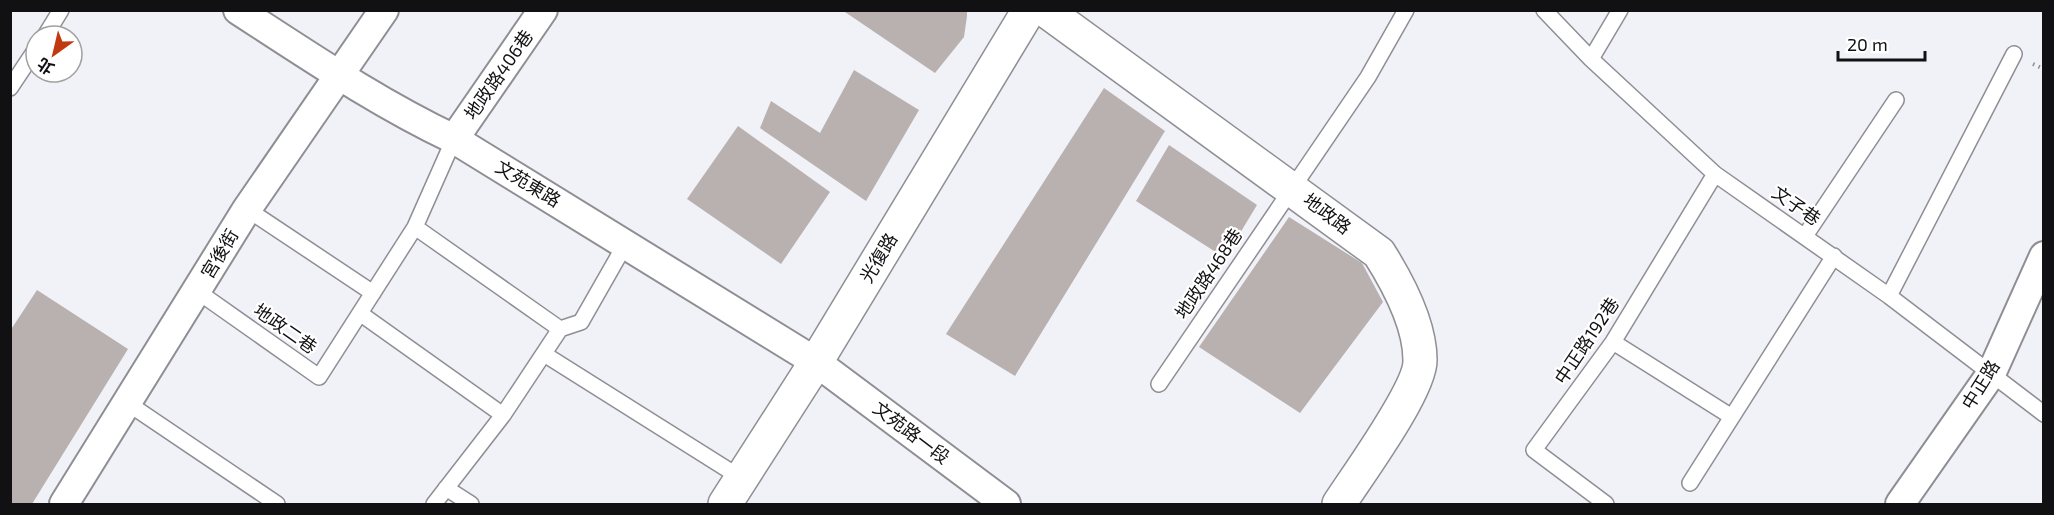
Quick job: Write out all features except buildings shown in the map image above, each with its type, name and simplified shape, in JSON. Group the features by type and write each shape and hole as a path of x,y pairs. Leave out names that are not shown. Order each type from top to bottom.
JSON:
{"street":[{"name":"文苑東路","path":"238,10 338,76 402,114 454,139 816,362"},
{"name":"宮後街","path":"64,504 247,209 384,10"},
{"name":"地政路406巷","path":"454,139 543,10"},
{"name":"光復路","path":"733,491 816,362 1029,10"},
{"name":"地政路","path":"1046,10 1379,253 1396,279 1411,317 1421,361 1413,386 1339,504"},
{"name":"中正路","path":"1900,504 1991,374 2043,256"},
{"name":"文苑路一段","path":"816,362 1006,504"}],"lane":[{"path":"52,24 61,10"},
{"name":"地政路468巷","path":"1159,384 1368,77 1406,10"},
{"name":"文子巷","path":"1544,10 1591,59 1715,174 1889,296 2043,414"},
{"path":"1591,59 1620,10"},
{"path":"1889,296 2014,54"},
{"path":"10,88 24,67"},
{"path":"1805,236 1896,100"},
{"name":"地政二巷","path":"197,291 319,376 415,227 454,139"},
{"name":"中正路192巷","path":"1606,504 1534,450 1613,342 1715,174"},
{"path":"247,209 373,293"},
{"path":"415,227 560,329"},
{"path":"434,504 503,415 560,329 581,322 626,243"},
{"path":"1690,483 1834,256"},
{"path":"361,314 503,415"},
{"path":"1613,342 1732,417"},
{"path":"544,354 733,491"},
{"path":"126,402 277,504"},
{"path":"446,488 471,504"}]}
